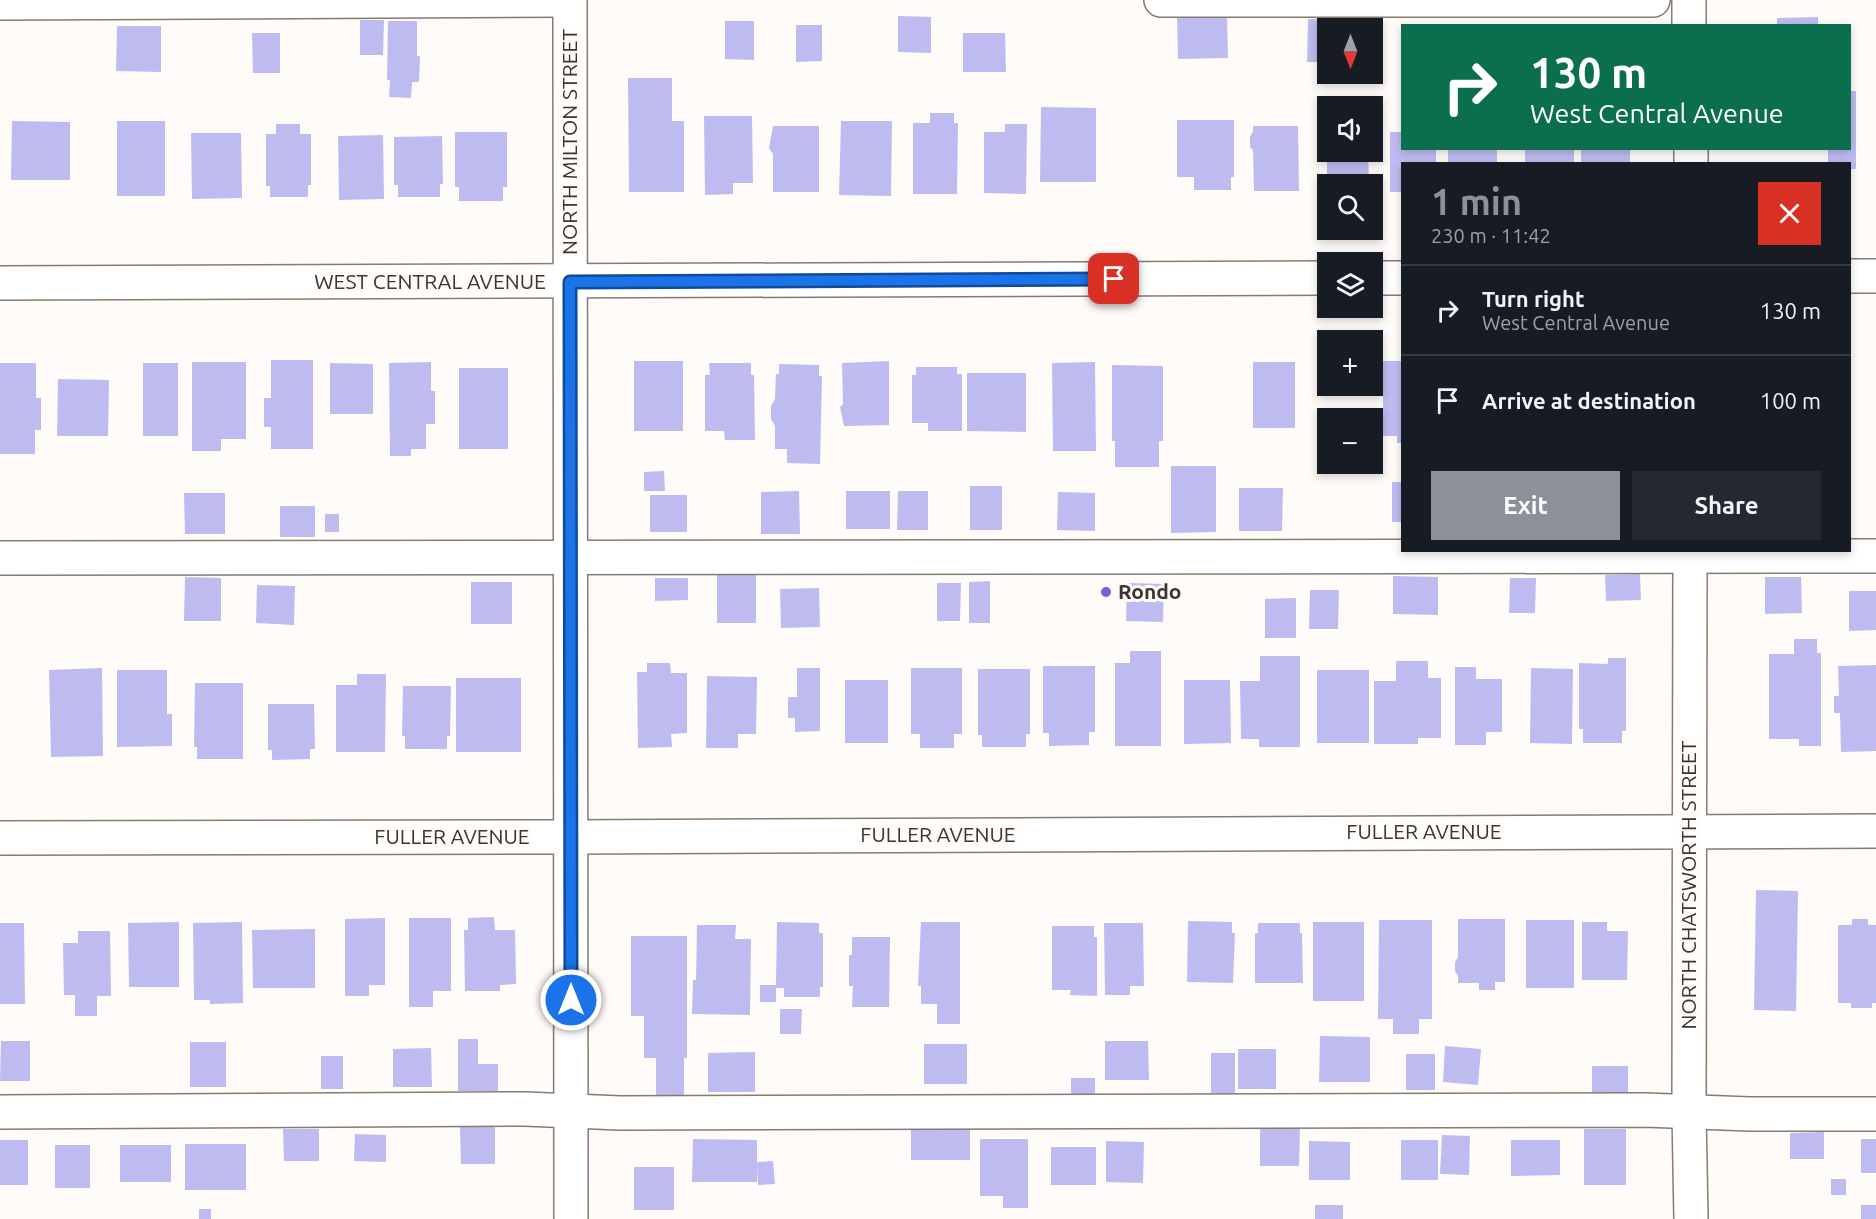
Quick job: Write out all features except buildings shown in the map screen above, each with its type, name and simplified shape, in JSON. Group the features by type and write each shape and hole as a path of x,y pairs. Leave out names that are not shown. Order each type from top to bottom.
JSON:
{"street":[{"path":"0,3 561,0"},
{"name":"NORTH MILTON STREET","path":"570,0 571,1219"},
{"path":"1161,0 1653,0"},
{"path":"1689,0 1689,24"},
{"path":"1851,276 1876,276"},
{"name":"WEST CENTRAL AVENUE","path":"0,283 1317,278"},
{"path":"1383,278 1401,278"},
{"path":"0,558 1690,554 1876,556"},
{"name":"NORTH CHATSWORTH STREET","path":"1690,554 1689,1112 1691,1219"},
{"name":"FULLER AVENUE","path":"0,838 1876,831"},
{"path":"0,1112 513,1109 570,1112 1646,1110 1876,1114"}],"place":[{"name":"Rondo","path":"1106,592"}],"route":[{"path":"571,1000 570,282 1114,279"}]}
